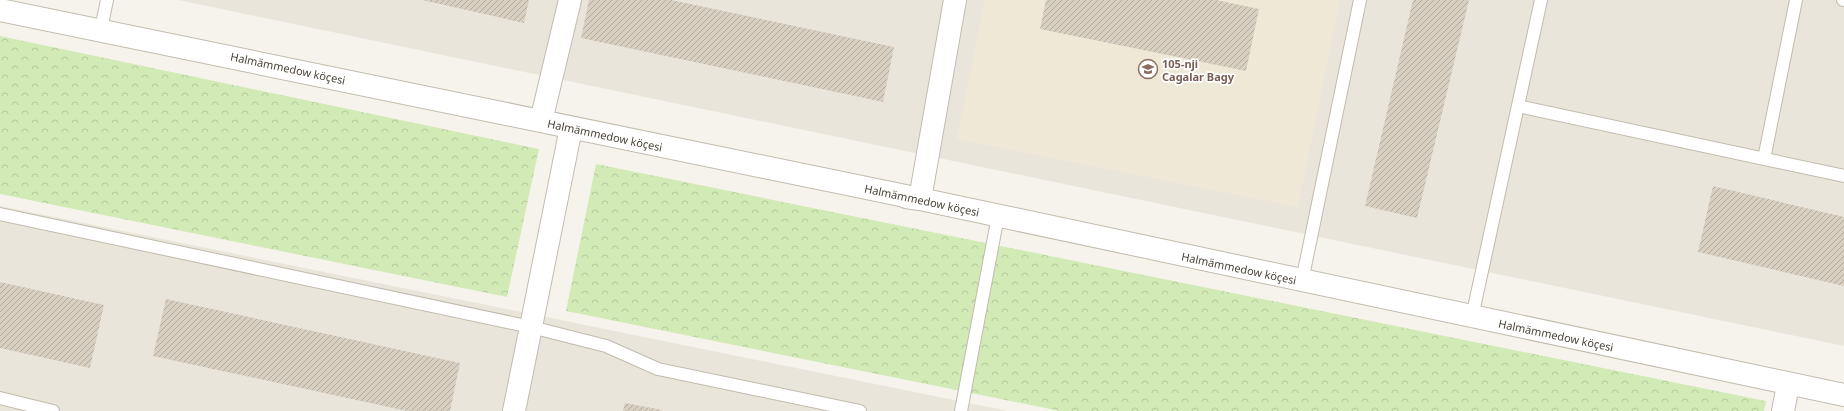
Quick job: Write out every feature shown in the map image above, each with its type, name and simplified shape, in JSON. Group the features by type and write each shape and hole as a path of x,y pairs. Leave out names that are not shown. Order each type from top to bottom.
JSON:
{"street":[{"path":"570,0 541,121 913,198 955,0"},
{"name":"Halmämmedow köçesi","path":"0,10 101,29 913,198 1788,385 1844,395"},
{"path":"514,411 571,128"},
{"path":"1783,411 1788,385"}],"lane":[{"path":"101,29 107,0"},
{"path":"1302,281 1360,0"},
{"path":"1472,317 1541,0"},
{"path":"1764,158 1796,0"},
{"path":"1518,106 1844,176"},
{"path":"0,214 531,327 606,346 658,369 860,411"},
{"path":"961,411 998,216"},
{"path":"0,398 53,411"}],"shaded area":[{"path":"178,0 1844,0 1844,346"},
{"name":"105-nji Cagalar Bagy","path":"985,0 1340,0 1298,207 957,139"},
{"path":"0,206 1008,411 0,411"}],"green space":[{"path":"0,36 539,149 507,297 0,194"},
{"path":"596,164 1766,401 1764,411 1060,411 566,311"}],"building":[{"path":"422,0 529,0 524,23"},
{"path":"589,0 671,0 894,47 883,102 581,38"},
{"path":"1046,0 1216,0 1259,9 1246,71 1040,29"},
{"path":"1413,0 1469,0 1417,218 1365,206"},
{"path":"1713,186 1844,217 1844,286 1698,252"},
{"path":"0,282 104,305 90,368 0,348"},
{"path":"166,299 460,363 450,411 407,411 153,356"},
{"path":"625,403 662,410 662,411 623,411"}],"place":[{"name":"105-nji Cagalar Bagy","path":"1148,69"}]}
